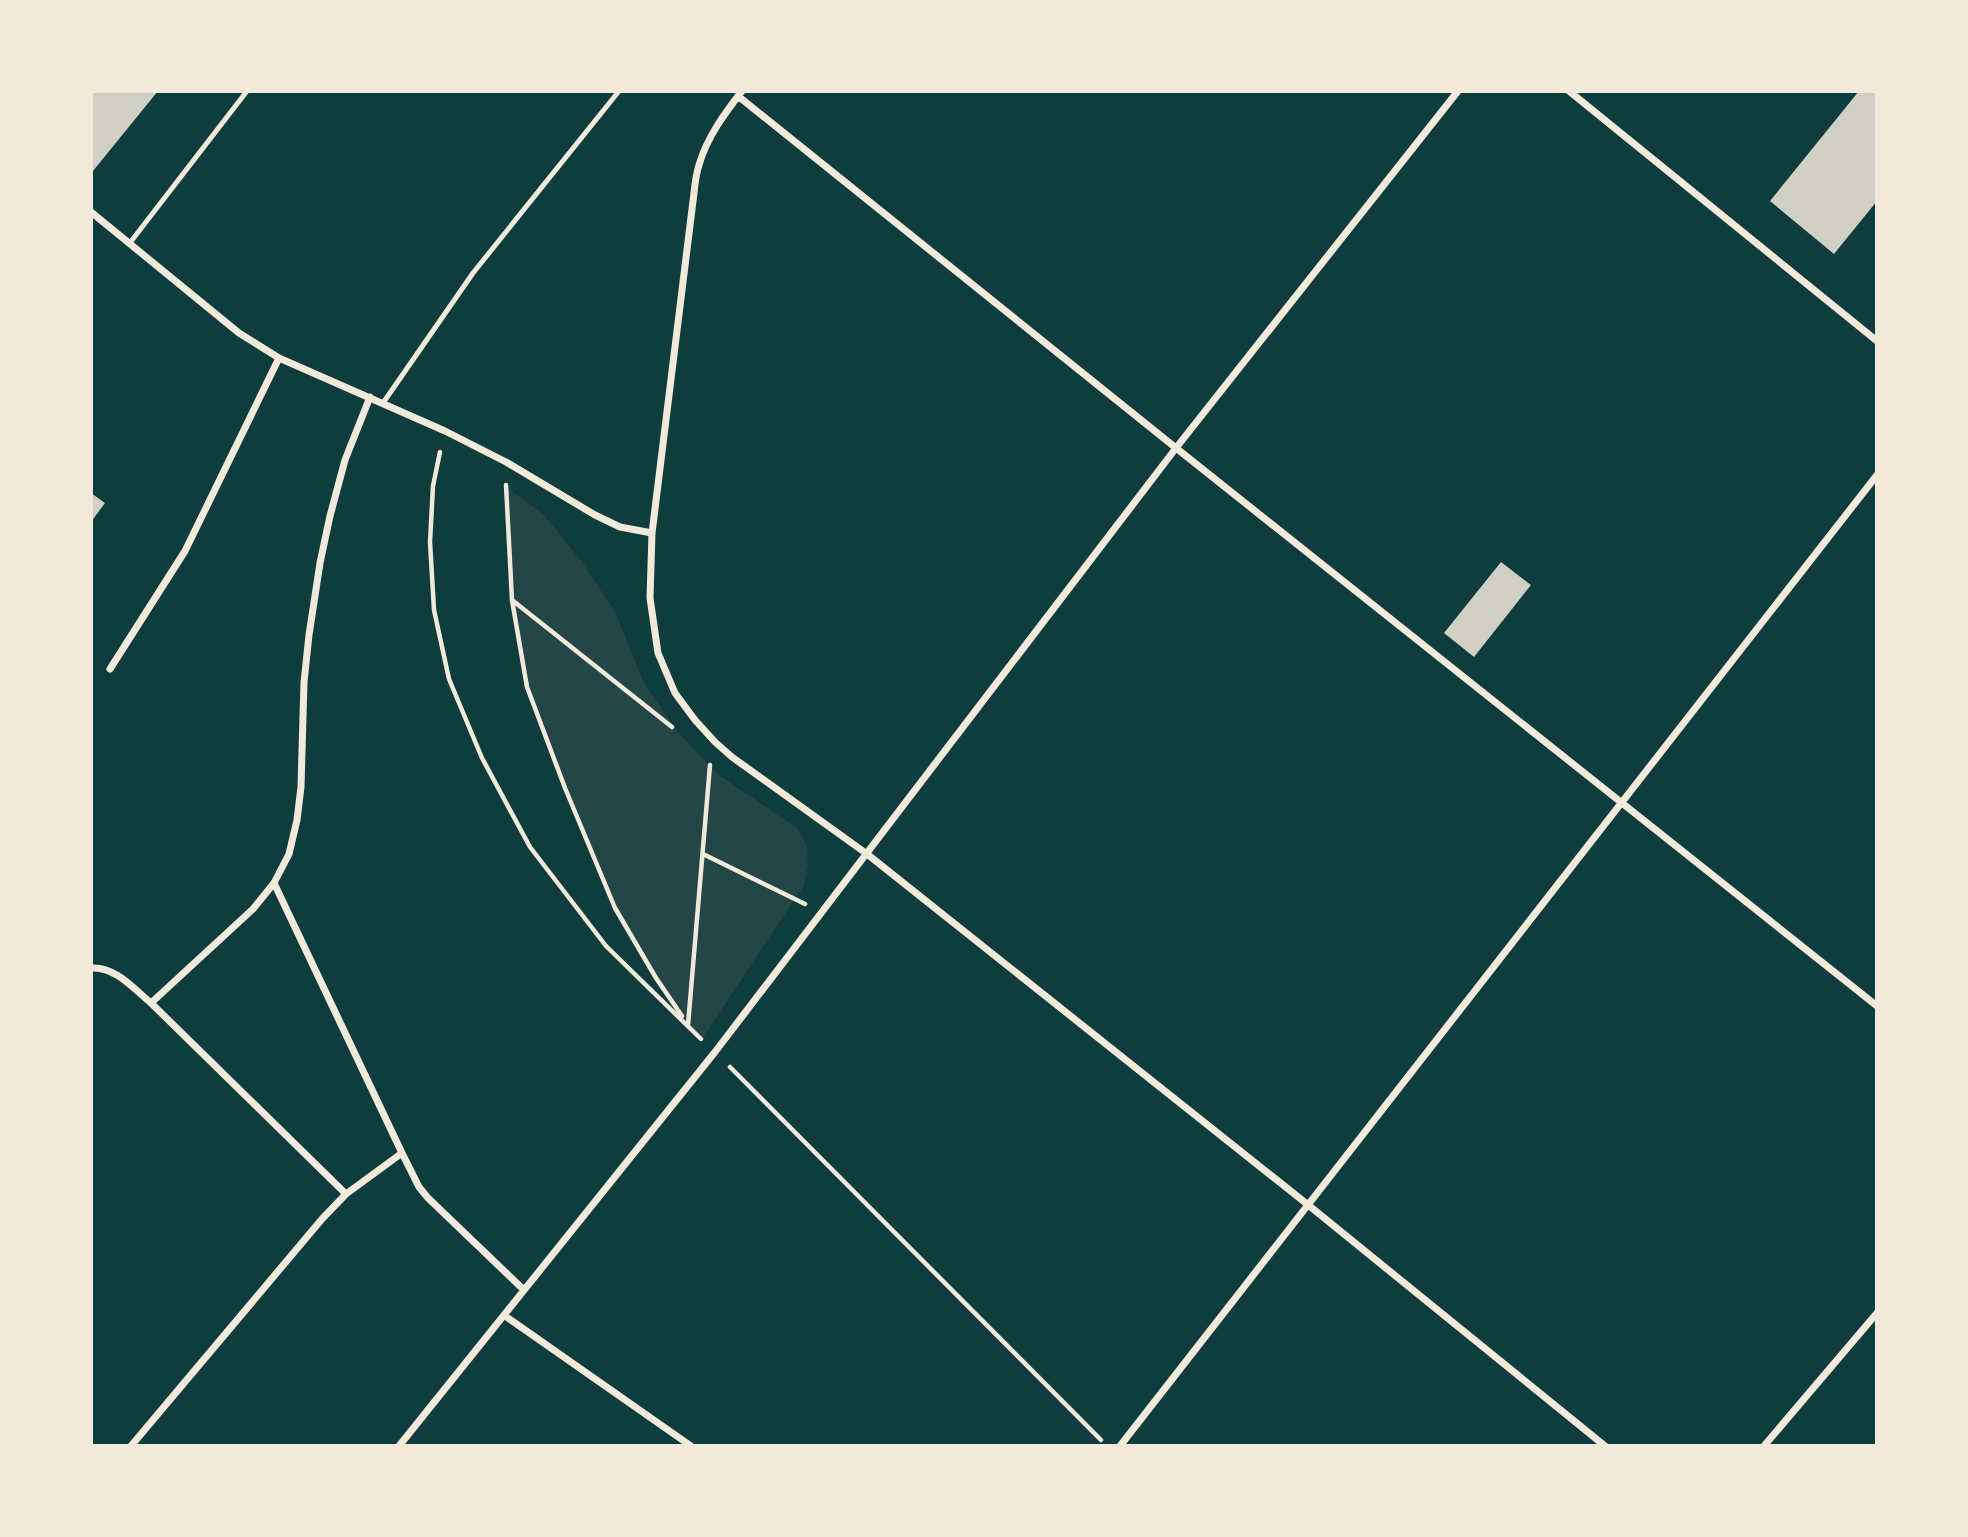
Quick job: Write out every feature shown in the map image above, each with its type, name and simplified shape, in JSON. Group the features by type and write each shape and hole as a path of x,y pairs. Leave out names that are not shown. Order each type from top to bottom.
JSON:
{"street":[{"path":"399,1446 715,1052 1176,448 1458,91"},
{"path":"1569,91 1877,341"},
{"path":"1605,1446 1307,1204 866,854 732,757 695,720 675,693 658,653 650,598 652,533 699,164 708,142 740,93 1176,448 1877,1006"},
{"path":"91,212 239,332 279,358 445,431 506,462 620,527 652,533"},
{"path":"110,670 186,551 279,358"},
{"path":"151,1003 253,909 274,883 289,854 301,787 309,635 320,563 345,460 370,397"},
{"path":"1120,1446 1877,475"},
{"path":"274,883 419,1187 524,1290"},
{"path":"91,968 117,975 151,1003 346,1194"},
{"path":"131,1446 322,1219 346,1194 402,1153"},
{"path":"1764,1446 1877,1312"},
{"path":"505,1316 691,1446"}],"lane":[{"path":"129,244 247,91"},
{"path":"383,403 473,274 619,91"}],"path":[{"path":"445,431 433,486 430,542 434,610 449,679 482,758 530,847 606,946 1107,1446"},
{"path":"506,462 512,600 527,687 615,908 688,1026"},
{"path":"512,600 680,733"},
{"path":"688,1026 711,758 715,742"},
{"path":"703,854 821,912"}],"shaded area":[{"path":"506,487 544,515 582,562 615,612 644,683 678,733 720,776 797,828 807,845 808,866 804,885 702,1039 688,1026 656,978 615,908 527,687 512,600"}],"building":[{"path":"91,91 158,91 93,171 91,169"},
{"path":"1859,91 1877,91 1877,201 1834,254 1770,201"},
{"path":"91,493 105,503 91,522"},
{"path":"1501,562 1531,585 1474,657 1444,633"}]}
